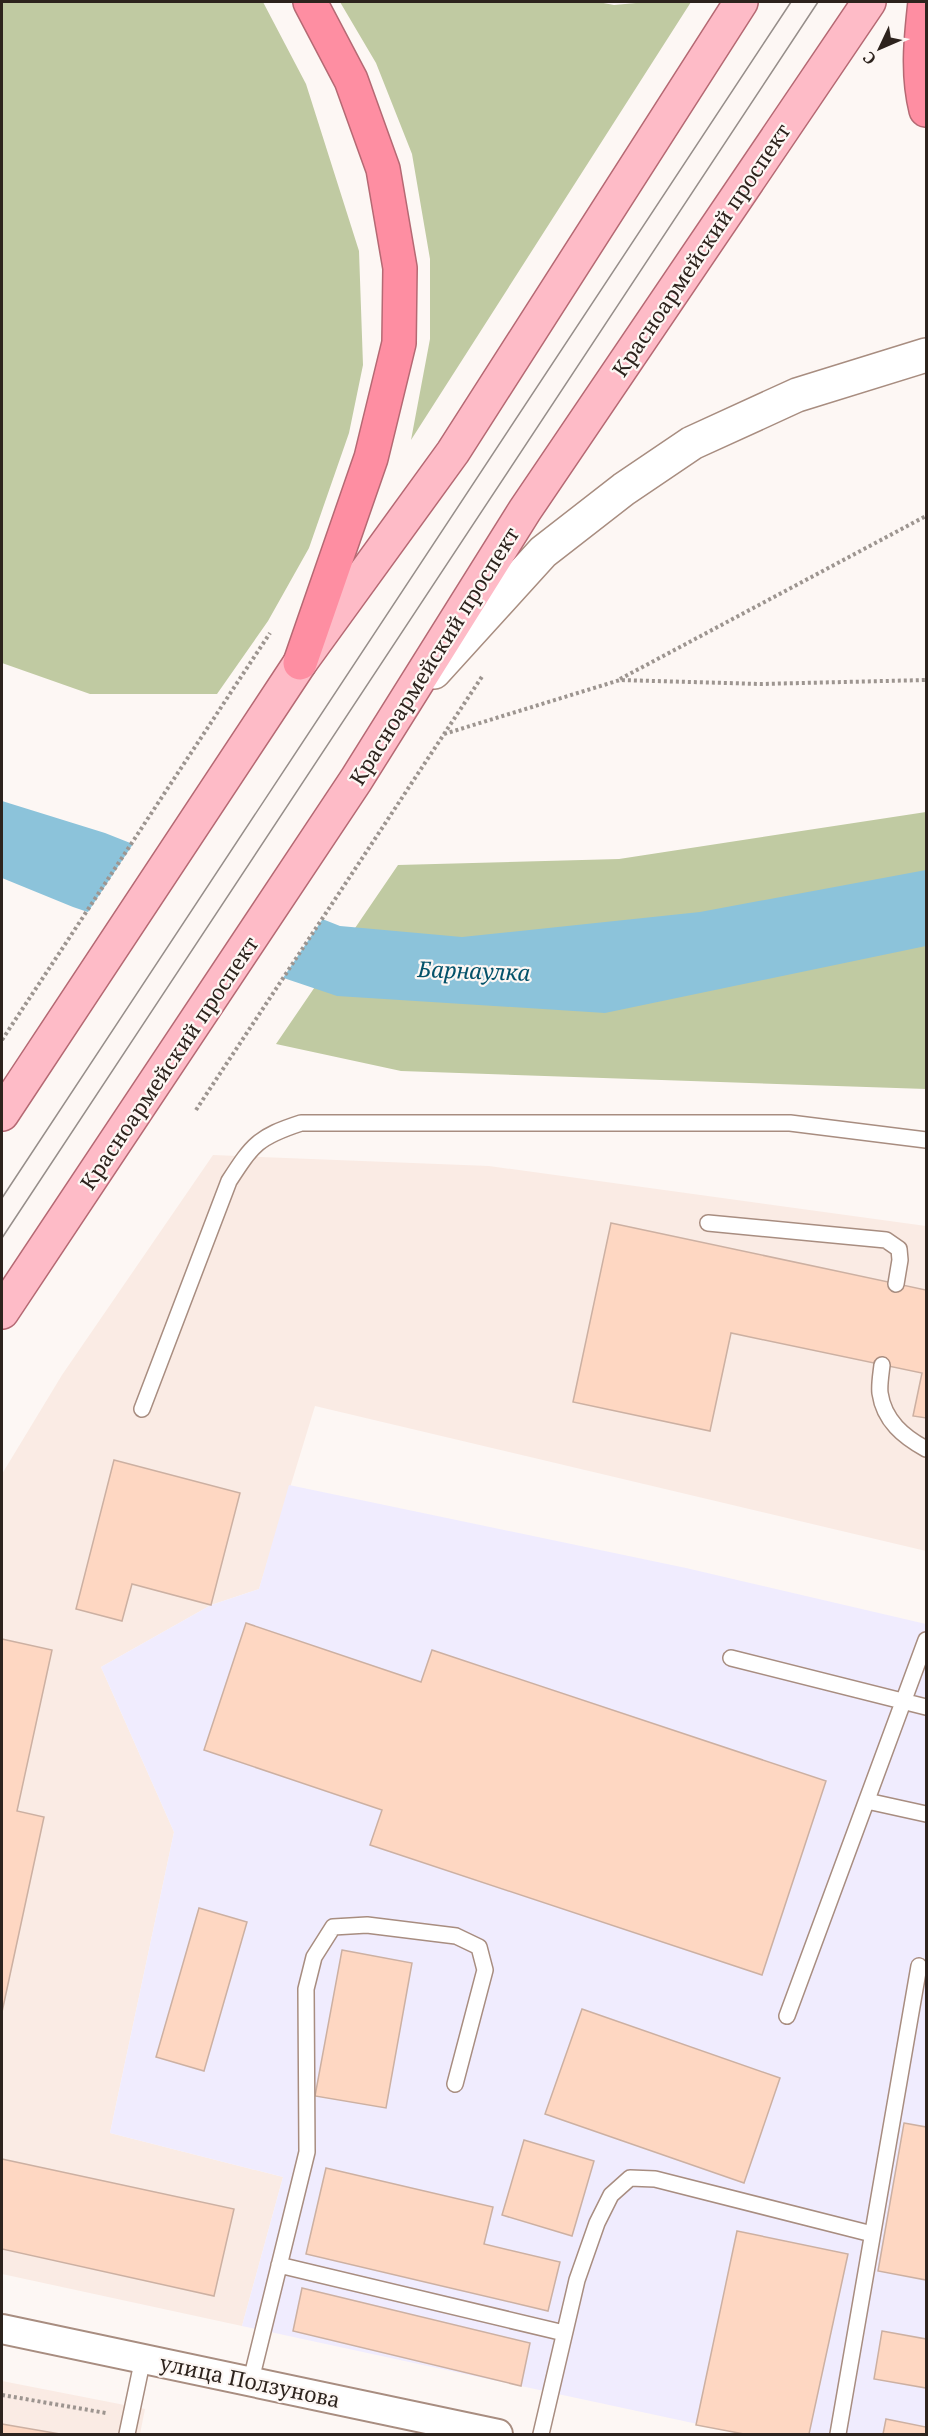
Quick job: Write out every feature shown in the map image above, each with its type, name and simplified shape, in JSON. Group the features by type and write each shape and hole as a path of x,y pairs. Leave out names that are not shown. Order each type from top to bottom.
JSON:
{"highway":[{"path":"300,663 371,458 399,343 400,279 383,169 351,80 310,2"},
{"path":"925,2 920,46 923,95 927,110"}],"main road":[{"path":"2,1114 300,663 453,452 741,2"},
{"name":"Красноармейский проспект","path":"2,1312 356,780 525,510 869,2"},
{"path":"408,700 543,552 624,489 692,443 797,395 927,355"}],"street":[{"name":"улица Ползунова","path":"2,2329 498,2434"}],"lane":[{"path":"142,1409 229,1181 249,1150 271,1132 301,1123 790,1123 927,1140"},
{"path":"708,1223 886,1240 899,1249 900,1260 896,1284"},
{"path":"882,1365 880,1393 886,1414 908,1439 927,1449"},
{"path":"787,2016 927,1640"},
{"path":"731,1658 927,1707"},
{"path":"867,1801 927,1814"},
{"path":"251,2380 307,2152 306,1989 314,1957 333,1927 367,1925 456,1936 479,1947 485,1970 455,2084"},
{"path":"838,2434 919,1966"},
{"path":"541,2434 577,2280 597,2223 611,2195 630,2178 655,2179 872,2234"},
{"path":"279,2265 564,2333"},
{"path":"127,2434 142,2358"}],"path":[{"path":"444,734 620,680 927,516"},
{"path":"2,1041 231,696 276,624"},
{"path":"196,1110 488,667"},
{"path":"620,680 761,684 927,680"},
{"path":"2,2395 105,2414 134,2399"}],"shaded area":[{"path":"213,1155 489,1166 926,1226 926,1551 315,1406 259,1589 211,1605 101,1667 174,1832 110,2133 283,2177 242,2326 2,2274 2,1474 62,1375"},
{"path":"289,1485 686,1568 926,1624 926,2434 744,2434 242,2326 283,2177 110,2133 174,1832 101,1667 211,1605 259,1589"},
{"path":"2,2381 145,2409 140,2434 2,2434"}],"green space":[{"path":"2,2 263,2 306,84 359,251 363,365 349,433 309,548 268,621 217,694 90,694 2,663"},
{"path":"340,2 598,2 614,5 691,2 411,440 430,339 430,259 412,154 376,63"},
{"path":"926,812 926,1089 401,1071 276,1044 398,865 619,859"}],"water":[{"name":"Барнаулка","path":"2,801 105,833 340,926 462,937 700,912 926,870 926,946 605,1013 337,996 73,907 2,878"}],"pier":[{"path":"135,841 324,917 281,981 86,915"}],"building":[{"path":"611,1223 926,1290 926,1418 913,1416 922,1373 731,1333 710,1431 573,1402"},
{"path":"114,1460 240,1493 211,1605 132,1584 122,1621 76,1609"},
{"path":"246,1623 421,1682 432,1650 826,1781 762,1975 370,1845 382,1810 204,1750"},
{"path":"2,1639 52,1650 17,1811 44,1817 2,2012"},
{"path":"199,1908 247,1922 204,2071 156,2057"},
{"path":"342,1950 412,1963 386,2108 315,2096"},
{"path":"582,2009 780,2078 744,2183 545,2114"},
{"path":"904,2123 926,2127 926,2280 878,2271"},
{"path":"524,2140 594,2161 572,2236 502,2215"},
{"path":"2,2159 234,2209 214,2296 2,2249"},
{"path":"326,2168 493,2207 484,2244 560,2262 548,2311 306,2254"},
{"path":"737,2231 848,2254 809,2434 744,2434 696,2425"},
{"path":"302,2288 530,2343 521,2386 293,2331"},
{"path":"882,2331 926,2339 926,2388 874,2379"},
{"path":"886,2419 926,2427 926,2434 883,2434"},
{"path":"2,2424 60,2434 2,2434"}],"tram line":[{"path":"2,1198 791,2"},
{"path":"2,1238 818,2"}]}
